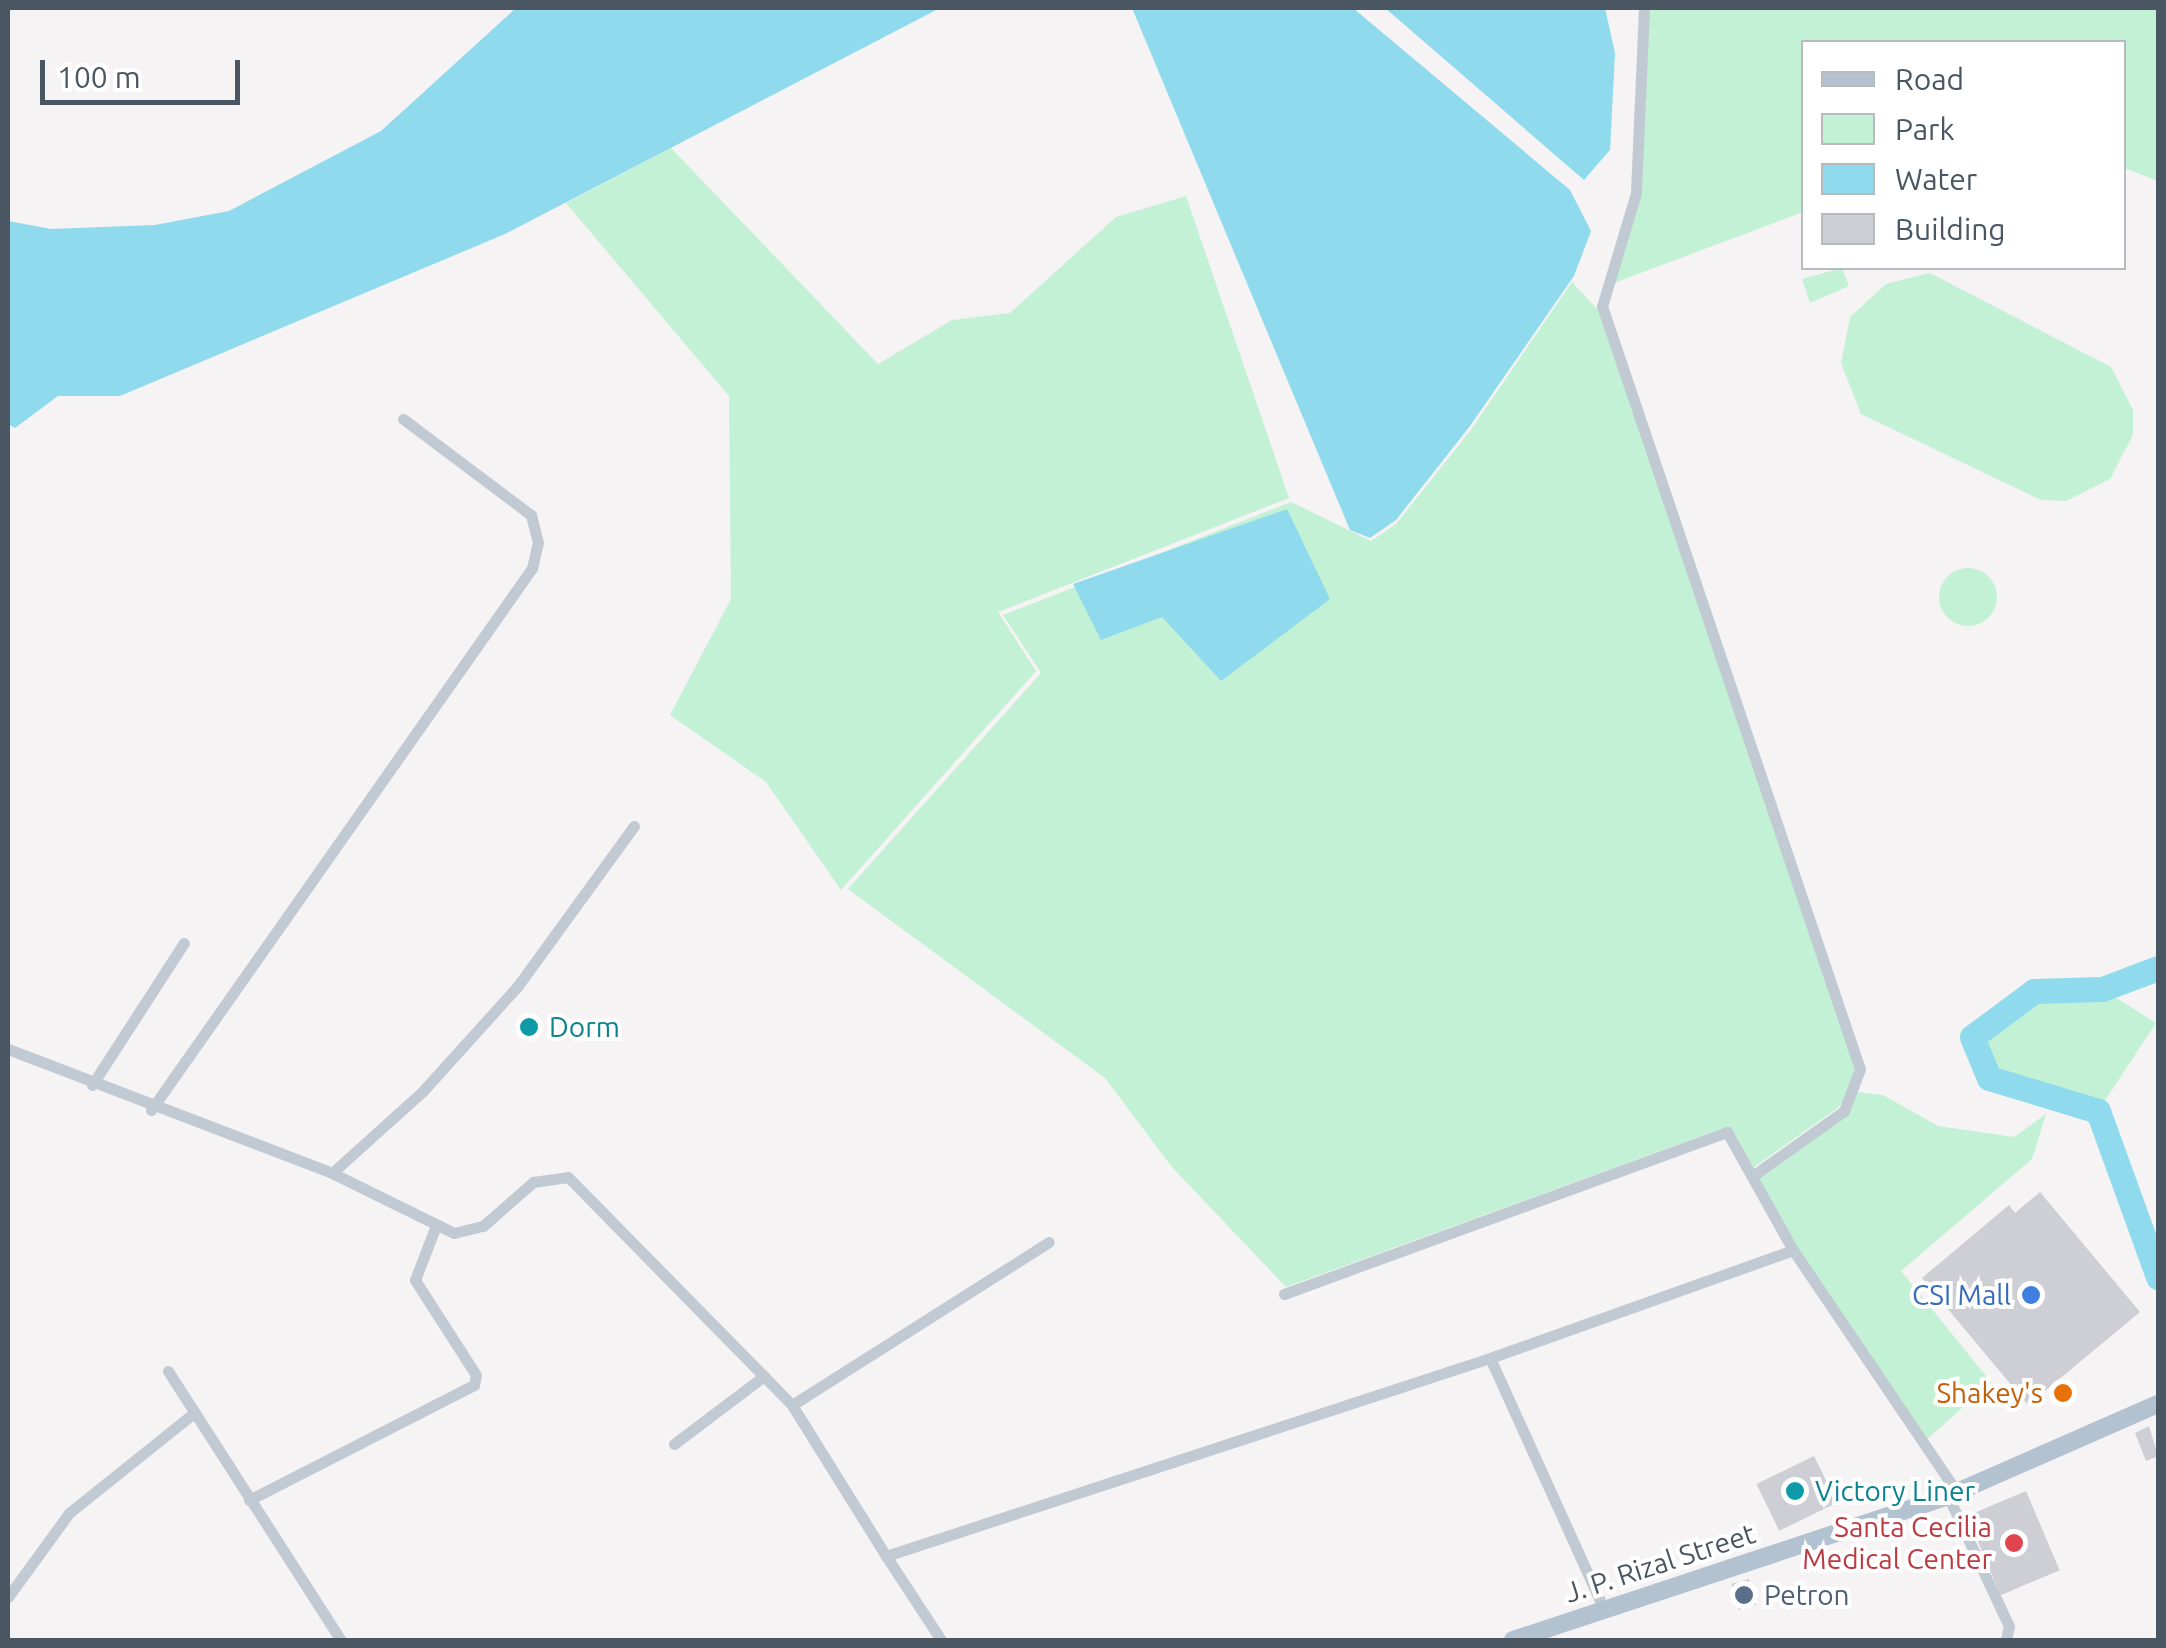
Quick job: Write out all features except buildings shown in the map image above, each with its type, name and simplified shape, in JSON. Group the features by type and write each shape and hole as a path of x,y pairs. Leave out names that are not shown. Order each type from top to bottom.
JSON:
{"main road":[{"name":"J. P. Rizal Street","path":"1513,1640 1952,1494 2158,1404"}],"street":[{"path":"1644,8 1636,194 1602,306 1860,1070 1844,1111 1754,1175"},
{"path":"152,1110 532,568 538,543 531,515 403,419"},
{"path":"332,1174 422,1092 517,987 634,826"},
{"path":"92,1084 184,943"},
{"path":"8,1049 152,1110 332,1174 435,1228 483,1226 533,1182 568,1177 792,1405 941,1640"},
{"path":"1284,1294 1727,1132 1793,1250 1952,1494 2009,1626 2006,1640"},
{"path":"250,1500 474,1386 476,1375 415,1280 435,1228"},
{"path":"792,1405 1049,1242"},
{"path":"886,1556 1490,1358 1793,1250"},
{"path":"1490,1358 1605,1611"},
{"path":"168,1371 341,1640"},
{"path":"674,1444 764,1376"},
{"path":"8,1597 69,1513 194,1413"}],"green space":[{"path":"1644,8 2158,8 2158,181 2126,169 2126,40 1801,40 1801,213 1606,286 1636,193"},
{"path":"671,148 878,364 952,320 1010,313 1116,217 1186,196 1289,498 998,612 1036,671 841,890 766,782 670,715 731,599 729,396 566,203"},
{"path":"1843,270 1849,286 1810,303 1802,279"},
{"path":"1930,273 2111,367 2133,410 2133,435 2110,479 2066,501 2041,500 1861,414 1841,363 1850,317 1886,284"},
{"path":"1572,282 1600,312 1855,1066 1851,1088 1839,1107 1750,1170 1723,1128 1286,1287 1171,1166 1105,1078 848,889 1041,673 1003,615 1291,502 1371,541 1396,524 1470,431"},
{"path":"1968,568 1989,576 1997,597 1989,618 1968,626 1947,618 1939,597 1947,576"},
{"path":"2102,989 2156,1023 2098,1111 2059,1093 2010,1088 1975,1058 1972,1037 2011,1002 2034,991"},
{"path":"1857,1092 1883,1095 1938,1126 2014,1137 2046,1114 2032,1159 1901,1271 1991,1382 1924,1442 1793,1250 1754,1175 1844,1111"}],"water":[{"path":"516,8 940,8 505,234 120,396 58,396 15,428 8,424 8,221 51,229 155,225 229,211 381,131"},
{"path":"1132,8 1353,8 1570,190 1591,231 1574,276 1470,426 1396,520 1370,538 1350,530"},
{"path":"1385,8 1605,8 1615,53 1610,150 1584,180"},
{"path":"1287,509 1330,599 1221,681 1162,617 1101,640 1073,584"}],"waterway":[{"path":"2158,968 2102,989 2034,991 1972,1037 1989,1078 2098,1111 2158,1277"}],"place":[{"name":"Dorm","path":"529,1027"},
{"name":"CSI Mall","path":"2031,1295"},
{"name":"Shakey's","path":"2063,1393"},
{"name":"Victory Liner","path":"1795,1491"},
{"name":"Santa Cecilia Medical Center","path":"2014,1543"},
{"name":"Petron","path":"1744,1595"}]}
